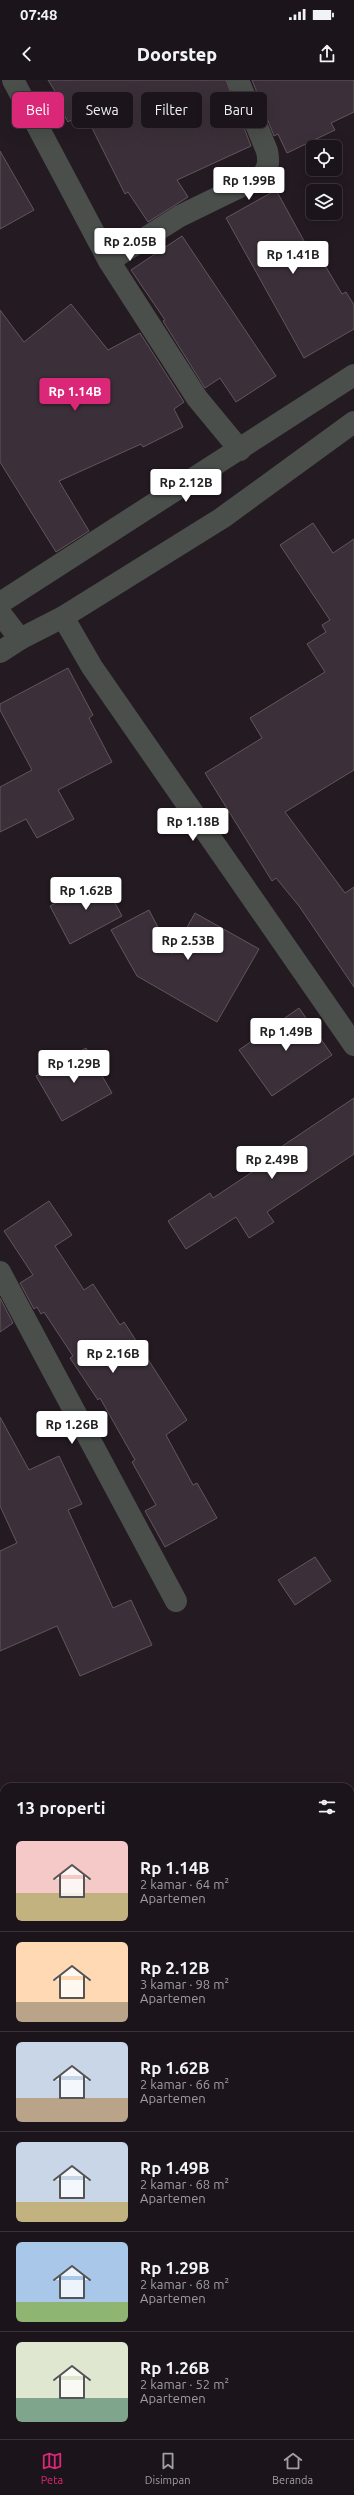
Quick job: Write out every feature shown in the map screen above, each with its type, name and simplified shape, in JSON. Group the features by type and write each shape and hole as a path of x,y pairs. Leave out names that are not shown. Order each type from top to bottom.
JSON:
{"street":[{"path":"13,80 109,260 197,398 240,450"},
{"path":"109,260 180,216 262,176 269,162 268,151 238,80"},
{"path":"0,603 51,568 240,450 354,375"},
{"path":"0,652 20,639 64,617 222,518 354,422"},
{"path":"0,613 20,639"},
{"path":"64,617 92,667 354,1045"},
{"path":"0,1272 176,1601"}],"building":[{"path":"48,80 226,80 231,92 210,92 210,128 244,128 251,146 177,180 188,197 148,222 128,192 125,194 92,128 133,128 133,92 72,92 72,120 68,122 64,115 64,92 55,92"},
{"path":"252,80 354,80 354,112 331,123 335,130 314,140 306,140 306,144 287,153 278,134 274,136 267,118 267,92 257,92"},
{"path":"0,151 34,210 0,229"},
{"path":"276,190 315,261 320,257 342,294 346,292 354,305 354,329 304,358 226,218"},
{"path":"182,236 276,376 236,402 220,378 205,388 163,321 165,320 131,270"},
{"path":"71,304 108,350 140,333 184,402 174,409 183,427 143,447 141,444 59,481 89,531 56,552 0,462 0,310 24,342"},
{"path":"313,523 333,553 354,539 354,770 285,812 345,893 354,887 354,987 299,906 276,878 272,881 205,773 262,738 250,718 325,672 307,644 326,632 322,625 330,620 280,545"},
{"path":"68,668 93,715 89,718 112,762 58,790 74,819 37,838 26,819 0,832 0,787 32,770 0,710 0,704"},
{"path":"102,879 122,916 70,944 50,906"},
{"path":"149,910 172,954 195,913 259,949 217,1022 137,976 111,930"},
{"path":"299,1008 332,1055 272,1096 239,1050"},
{"path":"86,1048 112,1093 62,1121 36,1076"},
{"path":"354,1098 354,1154 267,1212 274,1222 249,1238 236,1217 186,1249 168,1221 210,1193 213,1198 281,1153 278,1149"},
{"path":"49,1201 72,1235 55,1246 84,1290 93,1284 120,1325 124,1322 187,1420 166,1435 193,1485 197,1483 217,1518 165,1547 145,1511 156,1505 132,1462 135,1460 100,1398 98,1400 70,1358 73,1356 44,1312 41,1314 37,1307 34,1309 20,1283 33,1275 4,1231"},
{"path":"0,1298 13,1323 0,1332"},
{"path":"0,1417 29,1470 59,1456 82,1504 68,1510 113,1608 131,1600 152,1645 80,1676 57,1626 0,1651 0,1551 17,1543 0,1506"},
{"path":"315,1557 331,1581 295,1605 278,1580"}]}
